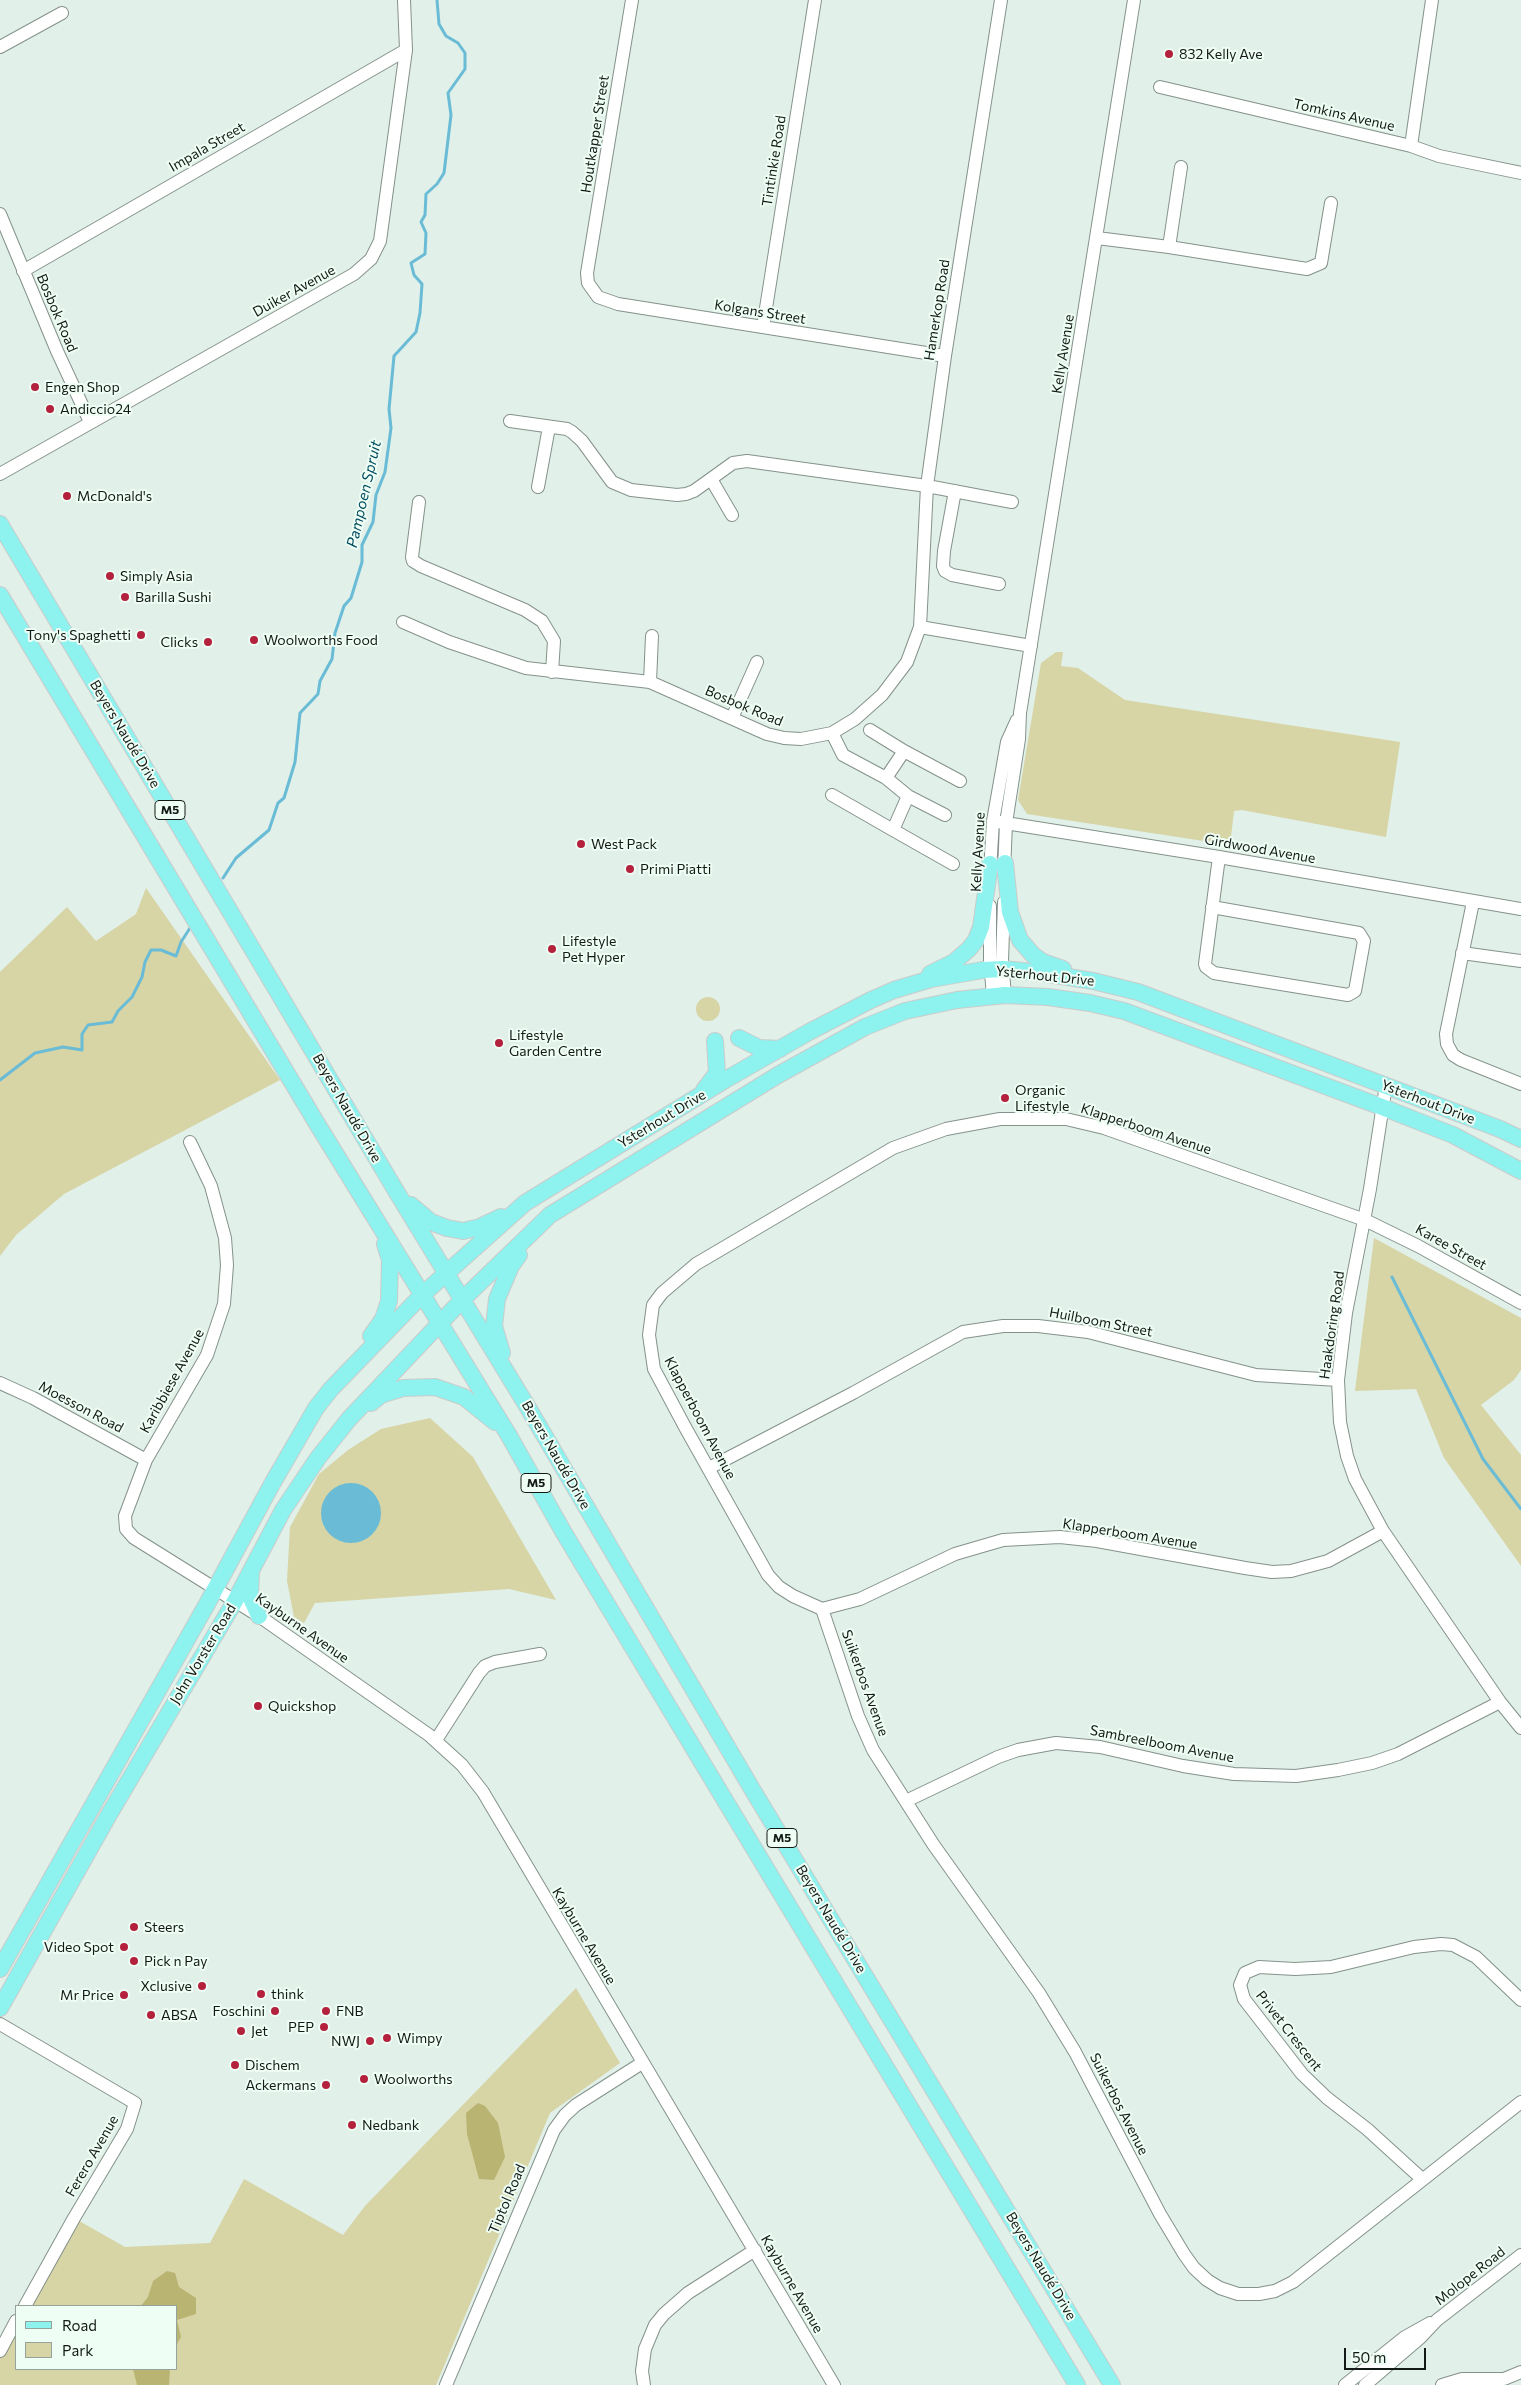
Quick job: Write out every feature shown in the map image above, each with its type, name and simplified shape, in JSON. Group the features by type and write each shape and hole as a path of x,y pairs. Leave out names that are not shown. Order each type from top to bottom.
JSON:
{"main road":[{"name":"Beyers Naudé Drive","path":"0,524 396,1191 527,1406 752,1789 1112,2385"},
{"name":"Beyers Naudé Drive","path":"0,595 314,1119 508,1434 564,1533 1077,2385"},
{"path":"997,864 1020,940 1033,956 1043,962 1093,981"},
{"path":"894,990 946,966 969,950 976,940 981,927 997,864"},
{"name":"Ysterhout Drive","path":"422,1296 525,1203 782,1048 871,1000 894,990 931,980 997,969 1093,981 1138,992 1386,1085 1521,1139"},
{"name":"Ysterhout Drive","path":"440,1324 463,1299 550,1215 778,1075 865,1027 905,1011 929,1004 999,996 1048,997 1090,1003 1124,1011 1453,1135 1521,1171"},
{"path":"739,1038 759,1048 782,1048"},
{"path":"693,1100 717,1073 715,1041"},
{"path":"396,1191 431,1222 463,1231 480,1227 525,1203"},
{"path":"343,1377 383,1318 390,1301 390,1260 371,1210"},
{"path":"527,1406 498,1343 494,1326 495,1310 501,1286 510,1266 550,1215"},
{"name":"John Vorster Road","path":"0,1970 311,1417 343,1377 422,1296"},
{"name":"John Vorster Road","path":"0,2008 107,1818 235,1601 253,1563 283,1510 318,1458 349,1419 440,1324"},
{"path":"349,1419 381,1396 403,1388 435,1387 464,1398 508,1434"},
{"path":"253,1563 250,1596 259,1616"}],"street":[{"name":"Duiker Avenue","path":"0,474 354,274 371,259 380,242 406,50 404,0"},
{"name":"Houtkapper Street","path":"587,273 632,0"},
{"name":"Tintinkie Road","path":"763,327 815,0"},
{"name":"Hamerkop Road","path":"920,627 928,486 945,356 1001,0"},
{"name":"Kelly Avenue","path":"997,864 1006,823 1019,739 1020,713 1134,0"},
{"path":"1411,146 1432,0"},
{"path":"0,47 62,13"},
{"name":"Impala Street","path":"23,271 406,50"},
{"name":"Tomkins Avenue","path":"1160,86 1411,146 1438,156 1521,173"},
{"path":"1169,247 1181,167"},
{"path":"1097,238 1169,247 1307,269 1316,267 1321,263 1331,203"},
{"name":"Bosbok Road","path":"0,214 23,271 90,422"},
{"name":"Kolgans Street","path":"587,273 592,291 606,301 945,356"},
{"path":"510,421 567,429 577,436 612,482 623,488 677,495 694,491 733,463 747,461 928,486 1012,502"},
{"path":"538,487 549,427"},
{"path":"711,479 732,515"},
{"path":"955,491 943,566 952,575 999,584"},
{"path":"419,502 412,556 413,561 525,610 542,621 554,641 552,672"},
{"name":"Bosbok Road","path":"403,622 449,642 526,668 650,682 766,734 801,739 832,733 854,719 882,695 907,662 920,627"},
{"path":"920,627 1031,646"},
{"path":"650,682 652,636"},
{"path":"732,718 758,662"},
{"name":"Kelly Avenue","path":"999,996 997,969 997,864 993,821 1007,742 1020,713"},
{"path":"870,730 904,751 960,781"},
{"path":"832,733 843,755 886,778 908,796 945,815"},
{"path":"886,778 904,751"},
{"path":"832,795 953,864"},
{"path":"893,830 908,796"},
{"name":"Girdwood Avenue","path":"993,821 1219,857 1521,909"},
{"path":"1212,907 1359,933 1364,941 1355,991 1348,995 1214,973 1204,964 1219,857"},
{"path":"1473,902 1446,1034 1450,1050 1460,1060 1521,1084"},
{"path":"1462,953 1521,961"},
{"name":"Haakdoring Road","path":"1386,1085 1365,1220 1346,1312 1338,1380 1340,1422 1347,1456 1355,1479 1383,1531 1500,1702 1521,1728"},
{"name":"Klapperboom Avenue","path":"1365,1220 1104,1128 1066,1118 1000,1119 946,1129 893,1148 696,1264 662,1293 653,1305 649,1350 654,1369 768,1575 779,1587 793,1596 822,1608 860,1599 955,1554 1003,1540 1060,1537 1097,1541 1254,1569 1291,1571 1328,1561 1383,1531"},
{"name":"Karibbiese Avenue","path":"190,1142 212,1186 225,1238 227,1265 224,1304 207,1355 146,1460 125,1516 126,1529 134,1538 216,1588"},
{"name":"Karee Street","path":"1365,1220 1418,1246 1521,1303"},
{"name":"Huilboom Street","path":"709,1468 853,1393 963,1332 1003,1326 1038,1326 1088,1332 1256,1375 1338,1380"},
{"name":"Moesson Road","path":"0,1383 33,1398 146,1460"},
{"name":"Kayburne Avenue","path":"216,1588 436,1740 462,1765 482,1792 834,2385"},
{"name":"Suikerbos Avenue","path":"822,1608 862,1726 873,1750 933,1844 1040,1993 1076,2052 1133,2165 1170,2230 1194,2268 1208,2280 1220,2288 1238,2294 1259,2294 1275,2291 1293,2282 1521,2102"},
{"path":"436,1740 485,1666 495,1662 540,1654"},
{"name":"Sambreelboom Avenue","path":"906,1801 1005,1755 1018,1750 1056,1743 1100,1747 1183,1766 1234,1774 1296,1776 1338,1770 1372,1763 1398,1754 1500,1702"},
{"name":"Privet Crescent","path":"1422,2179 1367,2129 1327,2098 1302,2074 1244,1999 1240,1985 1245,1973 1259,1967 1295,1969 1331,1967 1414,1947 1441,1944 1453,1945 1476,1957 1521,2000"},
{"name":"Ferero Avenue","path":"0,2024 135,2103 127,2129 26,2305"},
{"name":"Tiptol Road","path":"446,2385 554,2130 576,2104 642,2063"},
{"path":"644,2385 643,2365 645,2349 655,2325 664,2314 688,2293 755,2250"},
{"name":"Molope Road","path":"1364,2385 1420,2338 1437,2320 1521,2255"},
{"name":"Molope Road","path":"1345,2385 1405,2337 1437,2320"},
{"path":"0,2351 15,2323"},
{"path":"1442,2385 1462,2379 1504,2379 1521,2372"}],"green space":[{"path":"1056,652 1063,652 1061,666 1078,668 1125,700 1400,742 1386,837 1242,810 1234,811 1230,845 1027,814 1018,800 1041,663"},
{"path":"146,888 280,1080 64,1194 16,1235 0,1256 0,972 67,907 96,941 136,914"},
{"path":"708,997 713,998 719,1004 719,1014 713,1020 708,1021 703,1020 697,1014 696,1009 697,1004 703,998"},
{"path":"1374,1238 1521,1318 1521,1370 1514,1380 1481,1405 1521,1455 1521,1566 1444,1458 1416,1389 1355,1391"},
{"path":"430,1418 473,1457 556,1600 509,1589 315,1603 304,1623 294,1617 287,1581 290,1527 319,1474 348,1450 381,1429"},
{"path":"576,1988 620,2063 550,2113 436,2385 0,2385 0,2353 15,2325 15,2370 178,2370 178,2305 27,2305 74,2218 125,2247 210,2243 244,2179 343,2235 365,2206"}],"shaded area":[{"path":"478,2103 485,2106 498,2123 505,2157 494,2180 479,2179 467,2134 466,2113"},
{"path":"167,2271 175,2273 179,2287 196,2298 196,2314 178,2320 178,2305 142,2305 148,2297 153,2281"},
{"path":"178,2324 181,2337 178,2342"},
{"path":"133,2370 170,2370 169,2385 137,2385"}],"water":[{"path":"351,1483 367,1488 372,1492 376,1497 381,1513 376,1529 372,1534 367,1538 351,1543 335,1538 330,1534 326,1529 321,1513 326,1497 330,1492 335,1488"}],"waterway":[{"name":"Pampoen Spruit","path":"223,878 236,858 269,830 278,803 284,798 295,762 300,713 318,694 320,681 332,659 335,633 344,606 351,598 362,562 362,545 373,522 376,495 385,472 391,428 389,409 394,356 416,332 420,313 422,284 414,275 411,263 425,254 426,233 421,222 425,215 426,194 437,184 444,173 451,115 448,93 465,69 465,53 458,43 446,36 439,24 437,0"},
{"name":"Pampoen Spruit","path":"0,1080 35,1053 63,1047 82,1050 82,1034 88,1025 112,1022 118,1011 132,997 142,977 145,962 151,950 161,950 176,956 181,942 190,928"},
{"path":"1392,1277 1483,1459 1521,1509"}],"place":[{"name":"832 Kelly Ave","path":"1169,54"},
{"name":"Engen Shop","path":"35,387"},
{"name":"Andiccio24","path":"50,409"},
{"name":"McDonald's","path":"67,496"},
{"name":"Simply Asia","path":"110,576"},
{"name":"Barilla Sushi","path":"125,597"},
{"name":"Tony's Spaghetti","path":"141,635"},
{"name":"Woolworths Food","path":"254,640"},
{"name":"Clicks","path":"208,642"},
{"name":"West Pack","path":"581,844"},
{"name":"Primi Piatti","path":"630,869"},
{"name":"Lifestyle Pet Hyper","path":"552,949"},
{"name":"Lifestyle Garden Centre","path":"499,1043"},
{"name":"Organic Lifestyle","path":"1005,1098"},
{"name":"Quickshop","path":"258,1706"},
{"name":"Steers","path":"134,1927"},
{"name":"Video Spot","path":"124,1947"},
{"name":"Pick n Pay","path":"134,1961"},
{"name":"Xclusive","path":"202,1986"},
{"name":"think","path":"261,1994"},
{"name":"Mr Price","path":"124,1995"},
{"name":"Foschini","path":"275,2011"},
{"name":"FNB","path":"326,2011"},
{"name":"ABSA","path":"151,2015"},
{"name":"PEP","path":"324,2027"},
{"name":"Jet","path":"241,2031"},
{"name":"Wimpy","path":"387,2038"},
{"name":"NWJ","path":"370,2041"},
{"name":"Dischem","path":"235,2065"},
{"name":"Woolworths","path":"364,2079"},
{"name":"Ackermans","path":"326,2085"},
{"name":"Nedbank","path":"352,2125"}]}
